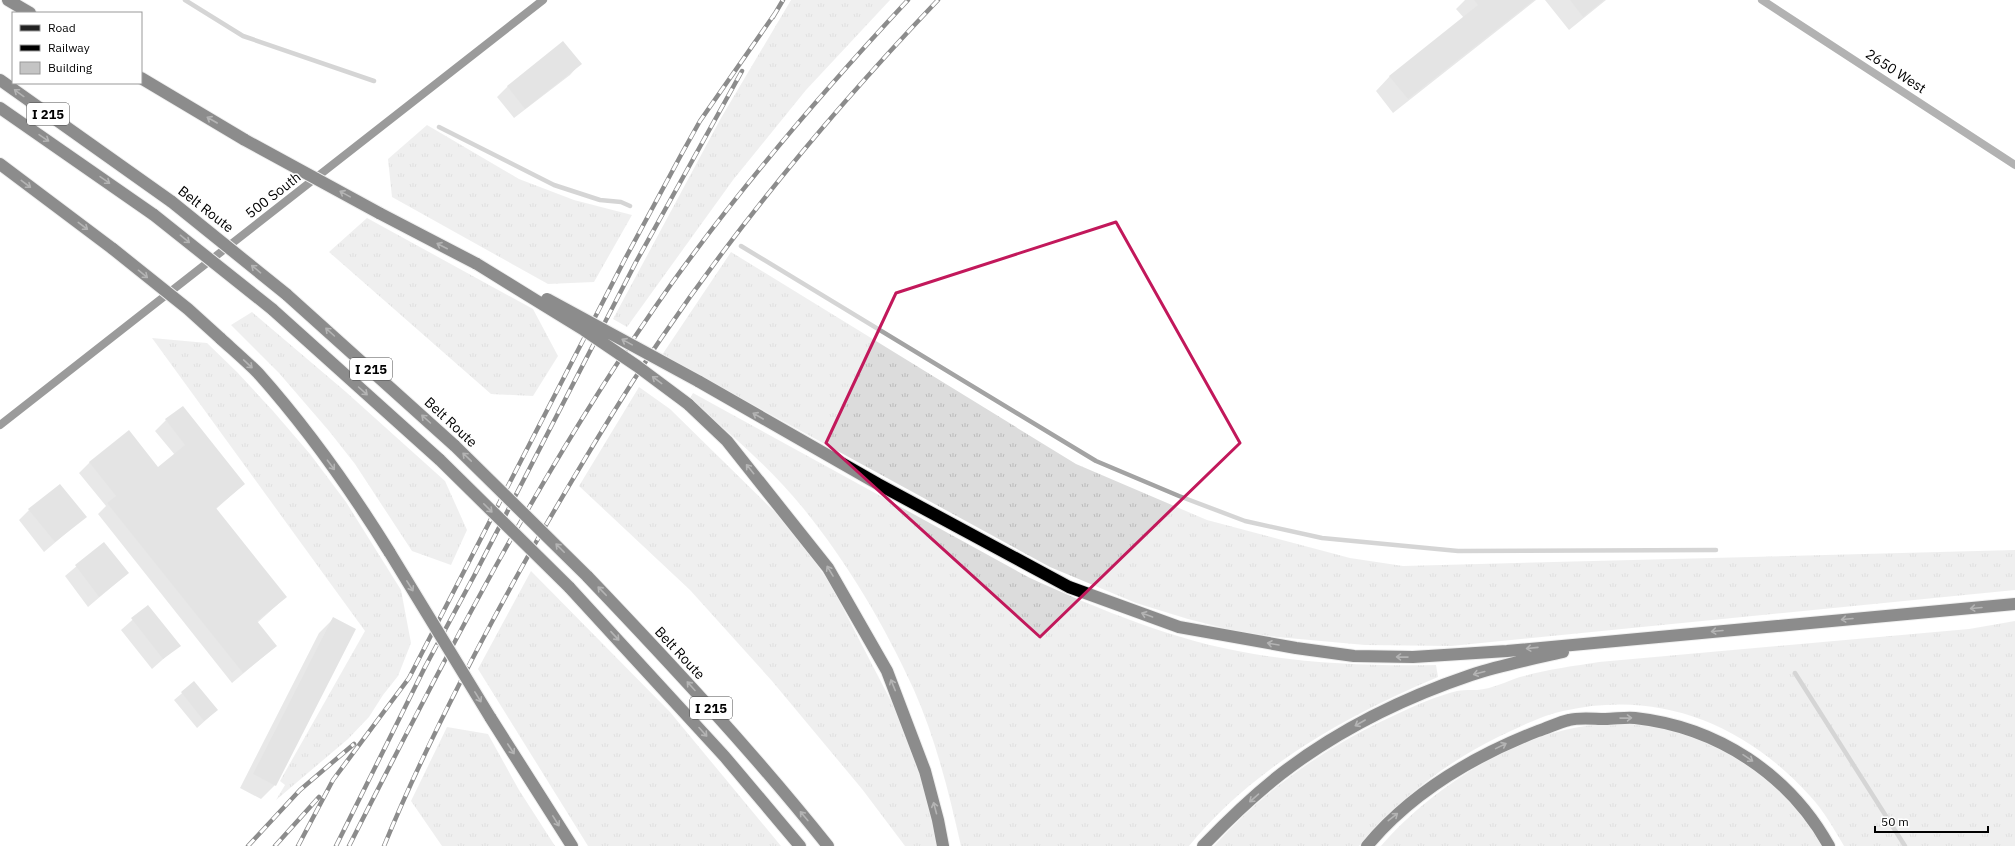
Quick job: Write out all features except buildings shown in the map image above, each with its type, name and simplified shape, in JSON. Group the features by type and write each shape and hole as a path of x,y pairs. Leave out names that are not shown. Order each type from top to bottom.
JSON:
{"highway":[{"path":"8,0 28,12"},
{"path":"142,79 245,140 379,213 584,318 878,484 1069,587 1179,627 1296,648 1354,656 1412,657 1507,651 1612,640 2015,604"},
{"name":"Belt Route","path":"0,80 172,202 286,294 455,446 587,576 668,661 742,743 828,846"},
{"name":"I 215","path":"0,108 154,215 272,308 440,460 569,588 725,757 800,846"},
{"path":"0,164 113,249 188,309 257,373 295,418 364,512 572,846"},
{"path":"477,264 596,338 637,366 688,404 727,441 828,568 887,672 925,771 938,820 943,846"},
{"path":"1203,846 1232,816 1281,774 1330,740 1373,715 1429,690 1472,674 1612,640"},
{"path":"1367,846 1386,824 1437,783 1502,745 1569,720 1635,718 1677,727 1711,737 1739,752 1766,770 1793,796 1816,824 1829,846"}],"street":[{"name":"500 South","path":"0,426 543,0"},
{"name":"2650 West","path":"1762,0 2015,165"}],"highlighted area":[{"path":"1116,222 1240,443 1040,637 826,443 896,293"}],"green space":[{"path":"791,0 890,0 806,90 733,180 627,327 613,319 721,118"},
{"path":"427,125 519,179 574,200 632,215 594,282 548,284 392,197 388,159"},
{"path":"367,218 533,309 558,356 533,396 491,394 329,252"},
{"path":"731,252 1076,464 1207,520 1350,558 1403,566 2015,550 2015,590 1451,646 1365,645 1277,637 1235,631 1188,619 1136,603 1050,567 662,355"},
{"path":"252,312 346,392 445,481 467,530 451,565 412,551 355,464 329,431 279,373 231,325"},
{"path":"152,338 207,343 237,372 310,454 346,502 401,590 411,643 398,676 383,695 369,717 348,739 276,800 285,785 280,781 365,631"},
{"path":"639,387 670,409 780,517 807,550 832,587 894,707 920,774 939,846 905,846 862,789 772,681 690,590 579,486"},
{"path":"693,393 1028,577 1138,623 1195,641 1254,654 1300,660 1368,665 1436,665 1438,677 1369,709 1303,746 1242,792 1189,846 961,846 941,767 922,709 891,642 864,595 835,550 803,508 777,478 690,399"},
{"path":"531,571 670,712 781,846 588,846 478,669"},
{"path":"2015,621 2015,846 1844,846 1833,827 1815,802 1785,771 1757,749 1729,732 1698,718 1666,709 1633,705 1599,705 1555,713 1522,726 1478,747 1441,771 1406,798 1359,846 1214,846 1234,825 1276,787 1322,754 1371,726 1419,704 1449,693 1460,690 1489,688 1519,677 1599,662 1969,629"},
{"path":"1597,724 1634,724 1669,730 1699,738 1749,764 1794,804 1824,846 1381,846 1424,804 1449,785 1476,767 1505,752 1563,730"},
{"path":"447,727 488,734 519,790 555,846 442,846 411,801"}],"waterway":[{"path":"185,0 243,36 374,81"},
{"path":"439,127 554,185 600,200 621,202 630,206"},
{"path":"741,246 1096,461 1179,496 1245,521 1322,538 1458,551 1716,550"},
{"path":"1795,673 1905,846"}],"railway":[{"path":"773,17 783,0"},
{"path":"349,846 423,702 500,558 582,418 626,350 699,246 756,173 815,103 908,0"},
{"path":"384,846 417,770 492,622 532,549 610,417 660,340 691,295 757,207 792,164 863,81 938,0"},
{"path":"298,846 333,780 409,678 625,259 681,155 700,121 776,12"},
{"path":"336,846 425,667 474,576 636,262 742,71"},
{"path":"248,846 300,790 354,744"},
{"path":"275,846 319,797"}]}
